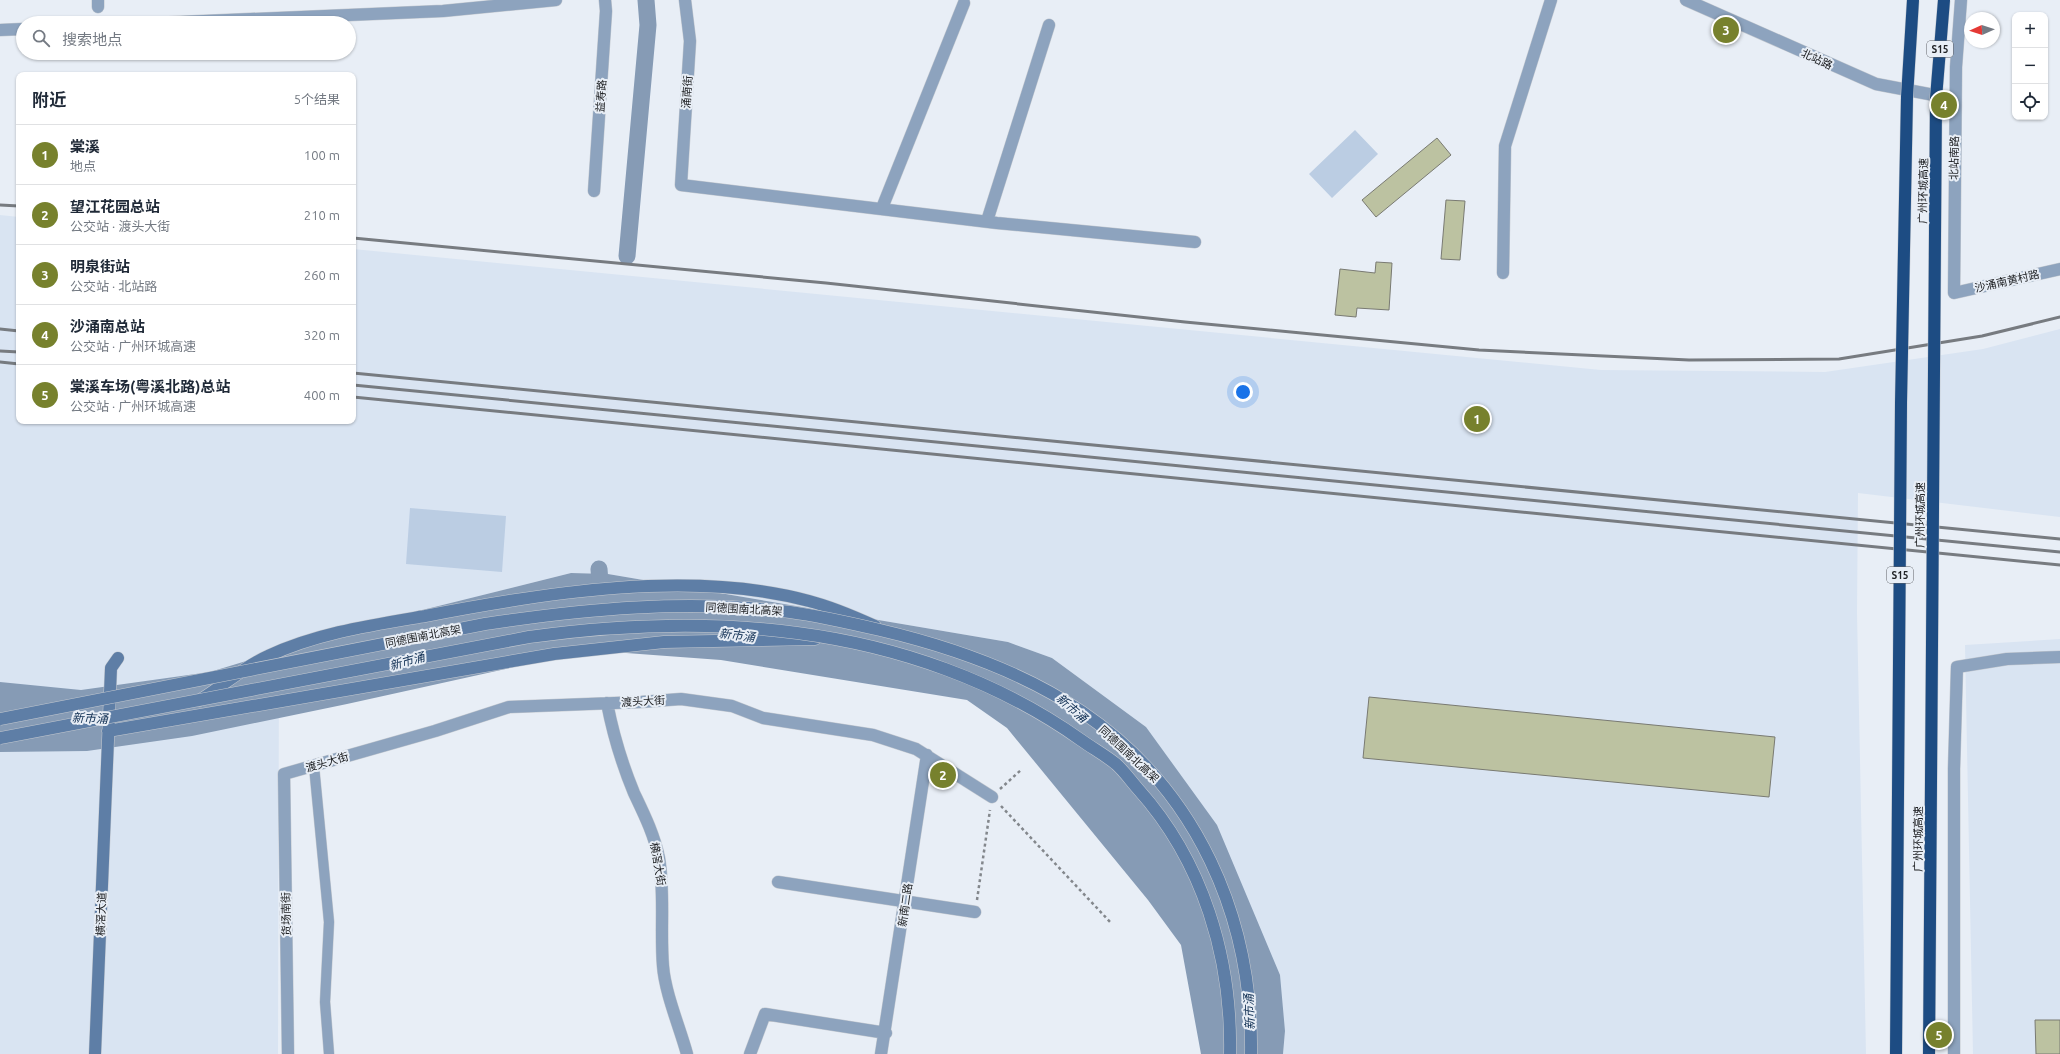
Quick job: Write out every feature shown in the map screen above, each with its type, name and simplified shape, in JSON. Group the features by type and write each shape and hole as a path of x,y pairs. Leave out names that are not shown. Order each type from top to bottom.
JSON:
{"highway":[{"name":"广州环城高速","path":"1896,1054 1901,403 1907,97 1913,0"},
{"name":"广州环城高速","path":"1929,1054 1936,98 1944,0"}],"main road":[{"path":"108,726 198,701 244,669 268,656 324,636 490,603 643,587 738,589 807,600 838,610 891,632"},
{"name":"同德围南北高架","path":"0,718 485,624 554,614 644,607 742,608 789,612 843,621 891,632 976,658 1050,693 1080,711 1112,735 1138,759 1161,784 1182,810 1203,845 1216,871 1229,906 1238,936 1246,977 1250,1011 1251,1054"},
{"name":"同德围南北高架","path":"0,738 290,682 563,632 628,626 711,626 796,632 835,639 937,665 972,679 1026,704 1060,725 1116,764 1146,798 1174,835 1194,873 1210,910 1221,958 1226,989 1230,1054"},
{"path":"108,726 554,654 664,642 835,639"},
{"name":"横滘大道","path":"95,1054 108,726 114,663"}],"street":[{"path":"323,16 442,11 556,0"},
{"name":"益寿路","path":"594,191 606,11 605,0"},
{"name":"涌南街","path":"685,0 690,41 681,185 882,208"},
{"path":"1503,272 1505,146 1550,0"},
{"name":"北站路","path":"1686,0 1876,84 1955,100"},
{"name":"北站南路","path":"1954,293 1955,100 1957,40 1961,0"},
{"path":"964,3 882,208 988,221 1195,242"},
{"path":"988,221 1050,25"},
{"path":"0,30 16,29"},
{"name":"沙涌南黄村路","path":"1954,293 2060,269"},
{"path":"1954,1054 1954,784 1957,667 2007,659 2060,657"},
{"name":"渡头大街","path":"284,774 509,707 681,699 732,706 763,718 873,736 916,749 992,797"},
{"name":"横滘大街","path":"607,703 614,738 634,792 650,826 658,856 663,882 661,926 663,969 688,1054"},
{"name":"新南二路","path":"881,1054 886,1033 927,755"},
{"name":"货场南街","path":"284,774 288,1054"},
{"path":"778,882 975,912"},
{"path":"750,1054 765,1014 886,1033"}],"lane":[{"path":"314,766 329,922 324,1002 329,1054"}],"path":[{"path":"975,912 992,797 1021,770"},
{"path":"992,797 1112,924"}],"shaded area":[{"path":"1355,130 1378,154 1332,198 1309,174"},
{"path":"0,215 16,217 16,424 356,424 356,249 1601,370 1825,372 1983,349 2060,329 2060,517 1858,493 1857,613 1866,1054 1283,1054 1285,1031 1146,727 1052,658 1008,642 608,574 571,573 374,622 279,651 278,1054 0,1054"},
{"path":"410,508 506,516 502,572 406,564"},
{"path":"2060,639 2060,1054 1973,1054 1965,645"}],"water":[{"name":"新市涌","path":"571,573 608,574 1008,642 1052,658 1146,727 1217,825 1280,975 1285,1031 1283,1054 1201,1054 1181,945 1148,900 1007,728 967,700 721,660 599,651 514,667 192,736 87,751 0,752 0,682 81,690 210,672 374,622"}],"building":[{"path":"1437,138 1451,155 1376,217 1362,200"},
{"path":"1446,200 1465,201 1460,260 1441,259"},
{"path":"1376,262 1392,263 1389,310 1357,308 1356,317 1335,315 1340,269 1375,273"},
{"path":"1369,697 1775,737 1769,797 1363,758"},
{"path":"2035,1020 2060,1020 2060,1054 2036,1054"}],"waterway":[{"path":"627,256 648,25 646,0"},
{"path":"599,569 601,595"}],"railway":[{"path":"0,205 16,206"},
{"path":"356,238 826,283 1185,322 1479,350 1689,360 1839,359 1982,336 2060,317"},
{"path":"0,329 16,331"},
{"path":"0,351 16,352"},
{"path":"0,362 16,364"},
{"path":"356,373 2060,539"},
{"path":"356,385 2060,552"},
{"path":"356,397 2060,565"}],"place":[{"name":"明泉街站","path":"1726,30"},
{"name":"沙涌南总站","path":"1944,105"},
{"name":"棠溪","path":"1477,419"},
{"name":"望江花园总站","path":"943,775"},
{"name":"棠溪车场(粤溪北路)总站","path":"1939,1035"}]}
